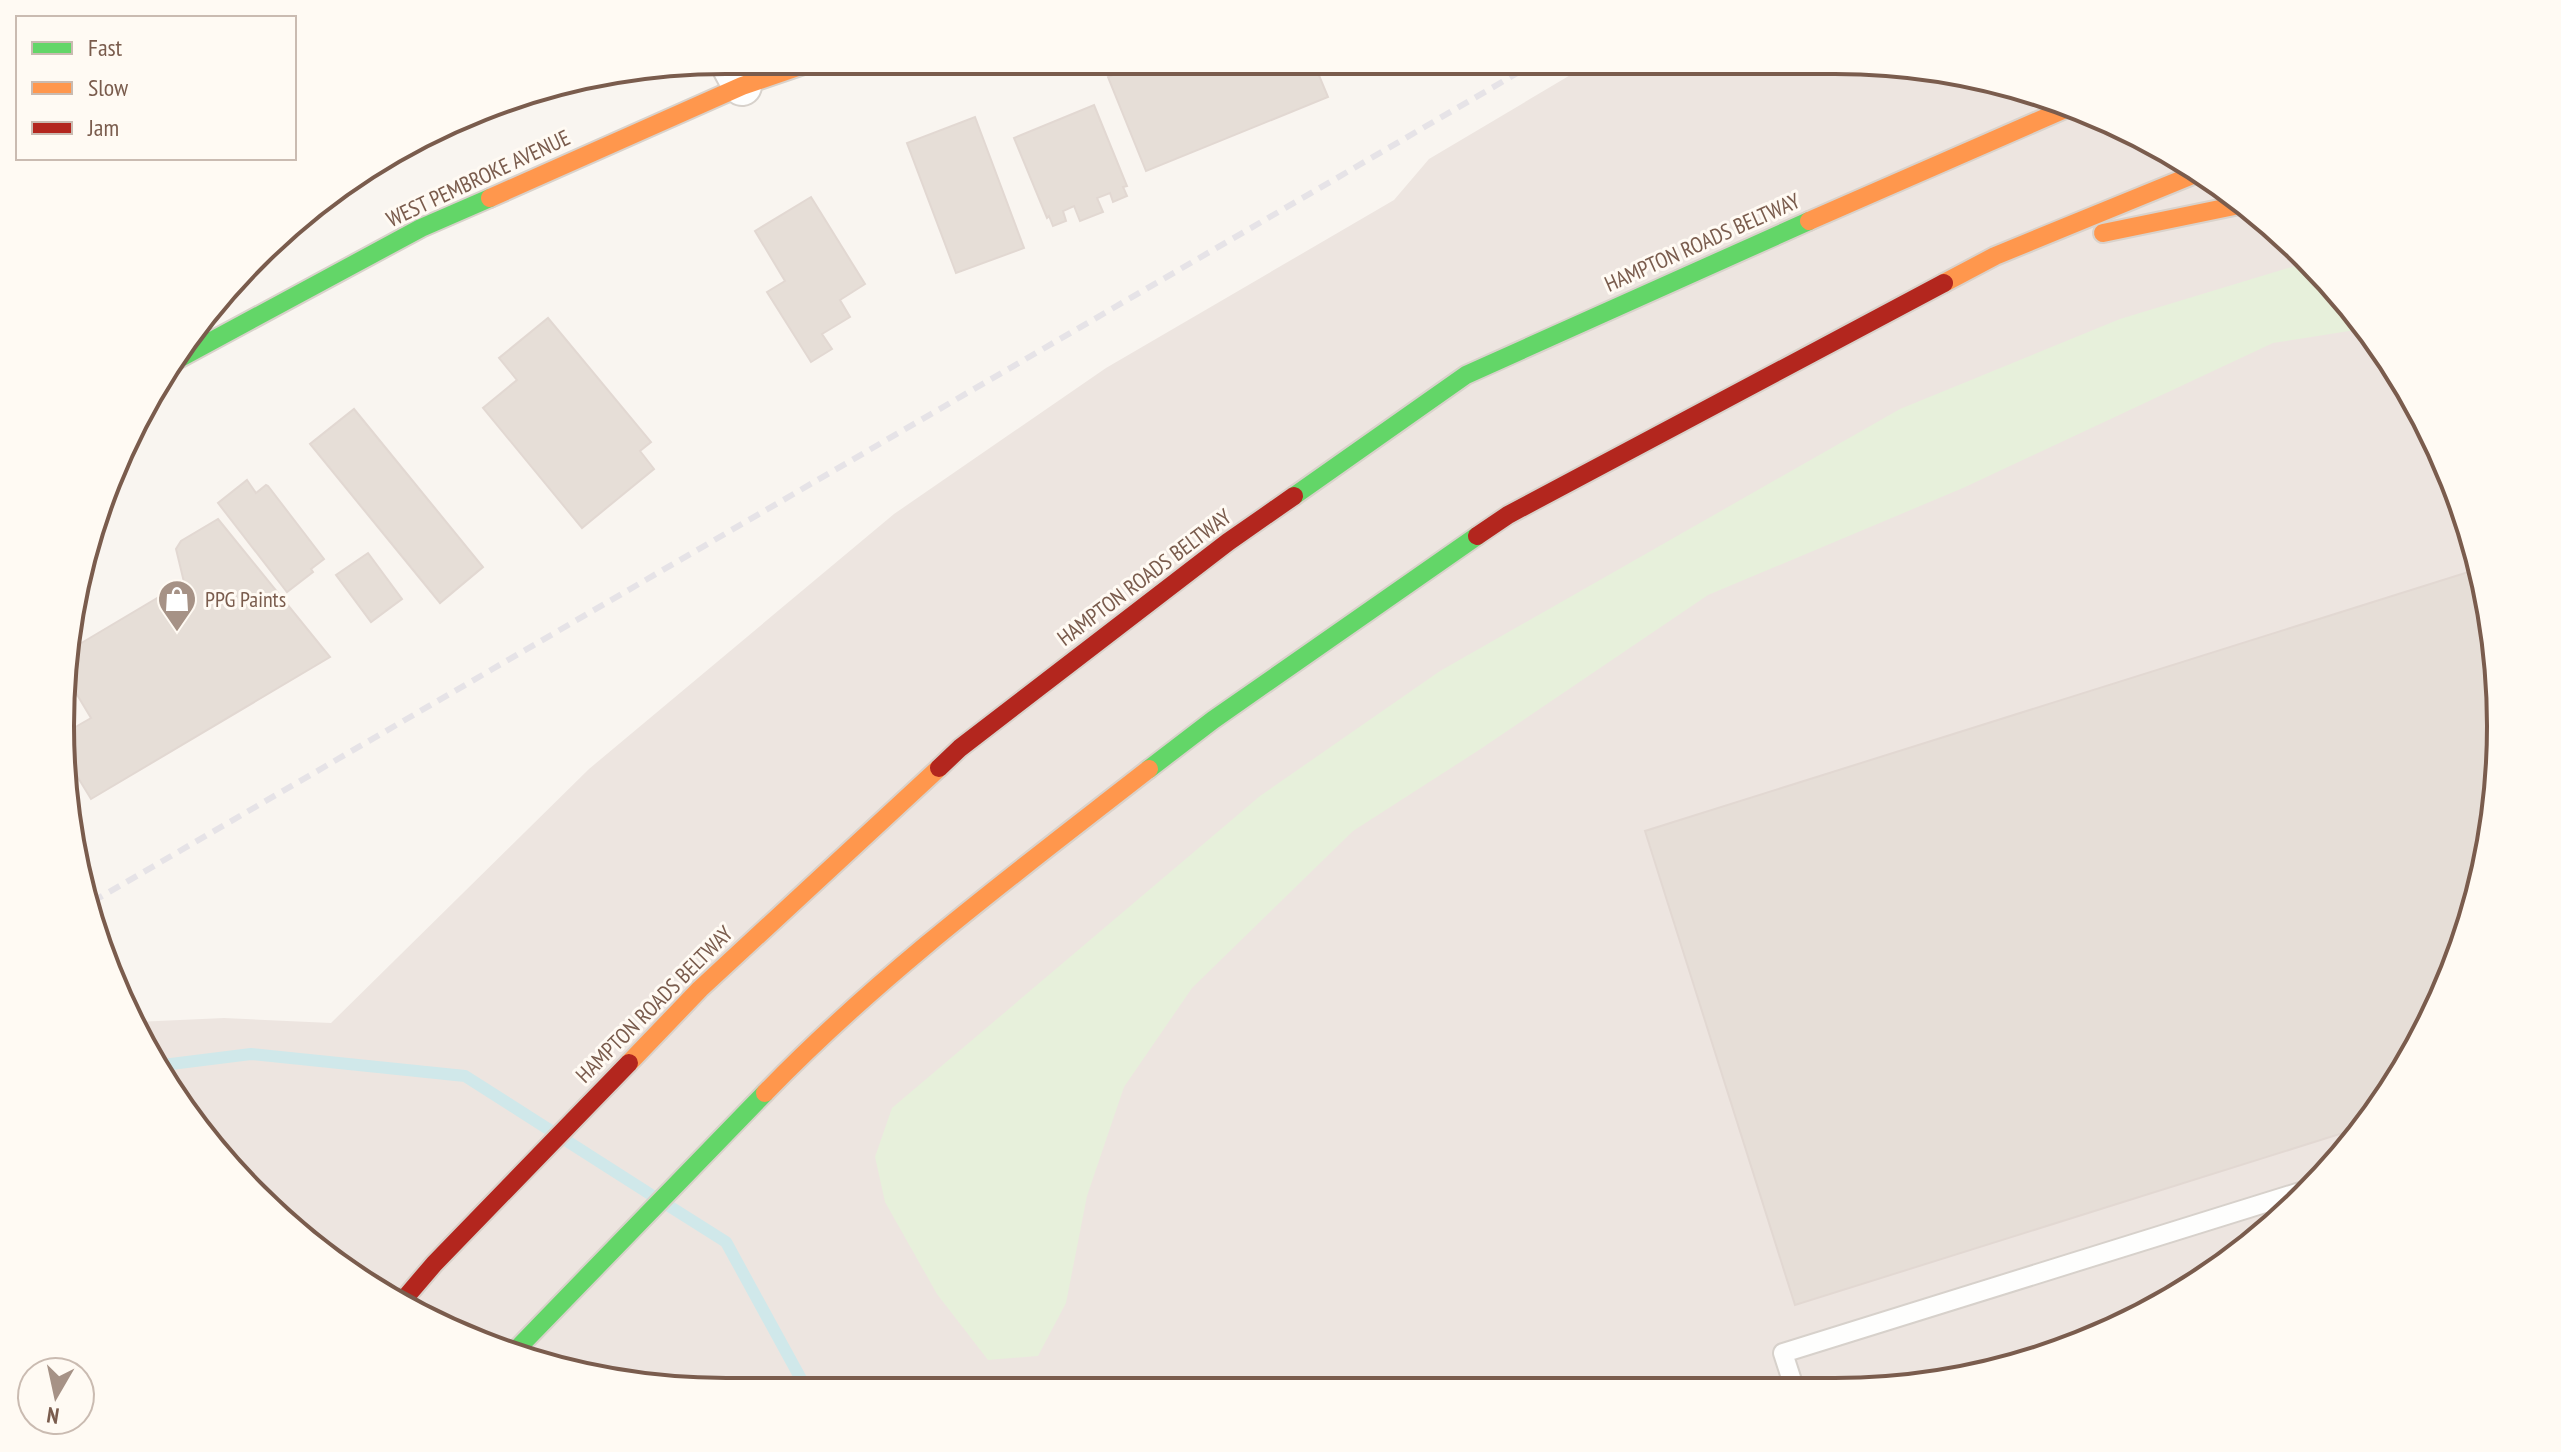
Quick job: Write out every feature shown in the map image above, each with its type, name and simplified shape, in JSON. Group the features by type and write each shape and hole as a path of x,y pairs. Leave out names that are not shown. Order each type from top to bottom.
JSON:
{"main road":[{"name":"WEST PEMBROKE AVENUE","path":"193,351 421,228 733,74"},
{"name":"HAMPTON ROADS BELTWAY","path":"408,1295 700,989 960,748 1228,542 1466,375 2054,112"},
{"path":"521,1345 801,1056 978,902 1200,730 1508,515 1995,256 2187,177"},
{"path":"1995,256 2229,207"}],"lane":[{"path":"1791,1378 1783,1353 2286,1196"}],"shaded area":[{"path":"1572,74 1878,75 1962,87 2045,109 2123,141 2161,161 2232,209 2265,236 2325,296 2352,329 2400,400 2420,438 2437,476 2465,557 2486,683 2486,769 2481,811 2465,895 2452,936 2420,1014 2400,1052 2352,1123 2325,1156 2265,1216 2232,1243 2161,1291 2085,1328 2004,1356 1878,1377 683,1377 557,1356 476,1328 400,1291 329,1243 296,1216 236,1156 209,1123 161,1052 145,1022 224,1018 331,1023 589,769 894,514 1106,368 1394,200 1429,159"}],"green space":[{"path":"2296,265 2353,330 2273,343 1963,488 1708,595 1353,831 1192,988 1124,1087 1087,1196 1066,1303 1038,1356 988,1360 937,1294 885,1202 875,1157 892,1108 1260,796 1440,671 1900,409 2120,319"}],"building":[{"path":"1116,74 1318,74 1328,97 1146,171 1108,77"},
{"path":"1094,105 1127,186 1123,187 1127,196 1113,202 1110,193 1097,198 1103,212 1080,221 1074,206 1063,211 1066,221 1053,226 1014,138"},
{"path":"975,117 1024,248 956,273 907,143"},
{"path":"811,197 865,284 840,300 850,317 822,334 832,349 811,362 767,292 785,281 755,231"},
{"path":"548,318 651,442 640,451 654,469 582,528 483,408 517,380 499,358"},
{"path":"354,409 483,567 440,603 310,444"},
{"path":"247,480 256,493 268,486 324,559 287,592 218,503"},
{"path":"218,519 330,657 91,799 75,769 74,728 91,718 75,691 80,644 184,582 176,549 181,541"},
{"path":"368,553 402,599 371,622 336,575"},
{"path":"2468,572 2481,641 2487,726 2481,811 2465,895 2437,976 2420,1014 2377,1088 2344,1133 1795,1305 1645,831"}],"waterway":[{"path":"169,1064 251,1054 465,1076 653,1196"},
{"path":"669,1206 726,1242 800,1378"}],"railway":[{"path":"97,899 1516,74"}],"traffic: fast":[{"path":"193,351 421,228 490,198"},
{"path":"1294,496 1466,375 1809,221"},
{"path":"1149,769 1213,720 1477,536"},
{"path":"521,1345 765,1093"}],"traffic: slow":[{"path":"490,198 742,86 777,74"},
{"path":"1809,221 2056,113"},
{"path":"1944,283 1995,256 2187,177"},
{"path":"2103,233 2229,207"},
{"path":"629,1063 700,989 939,768"},
{"path":"765,1093 855,1006 903,965 1149,769"}],"traffic: jam":[{"path":"1477,536 1508,515 1944,283"},
{"path":"939,768 960,748 1228,542 1294,496"},
{"path":"408,1295 629,1063"}],"place":[{"name":"PPG Paints","path":"177,633"}]}
